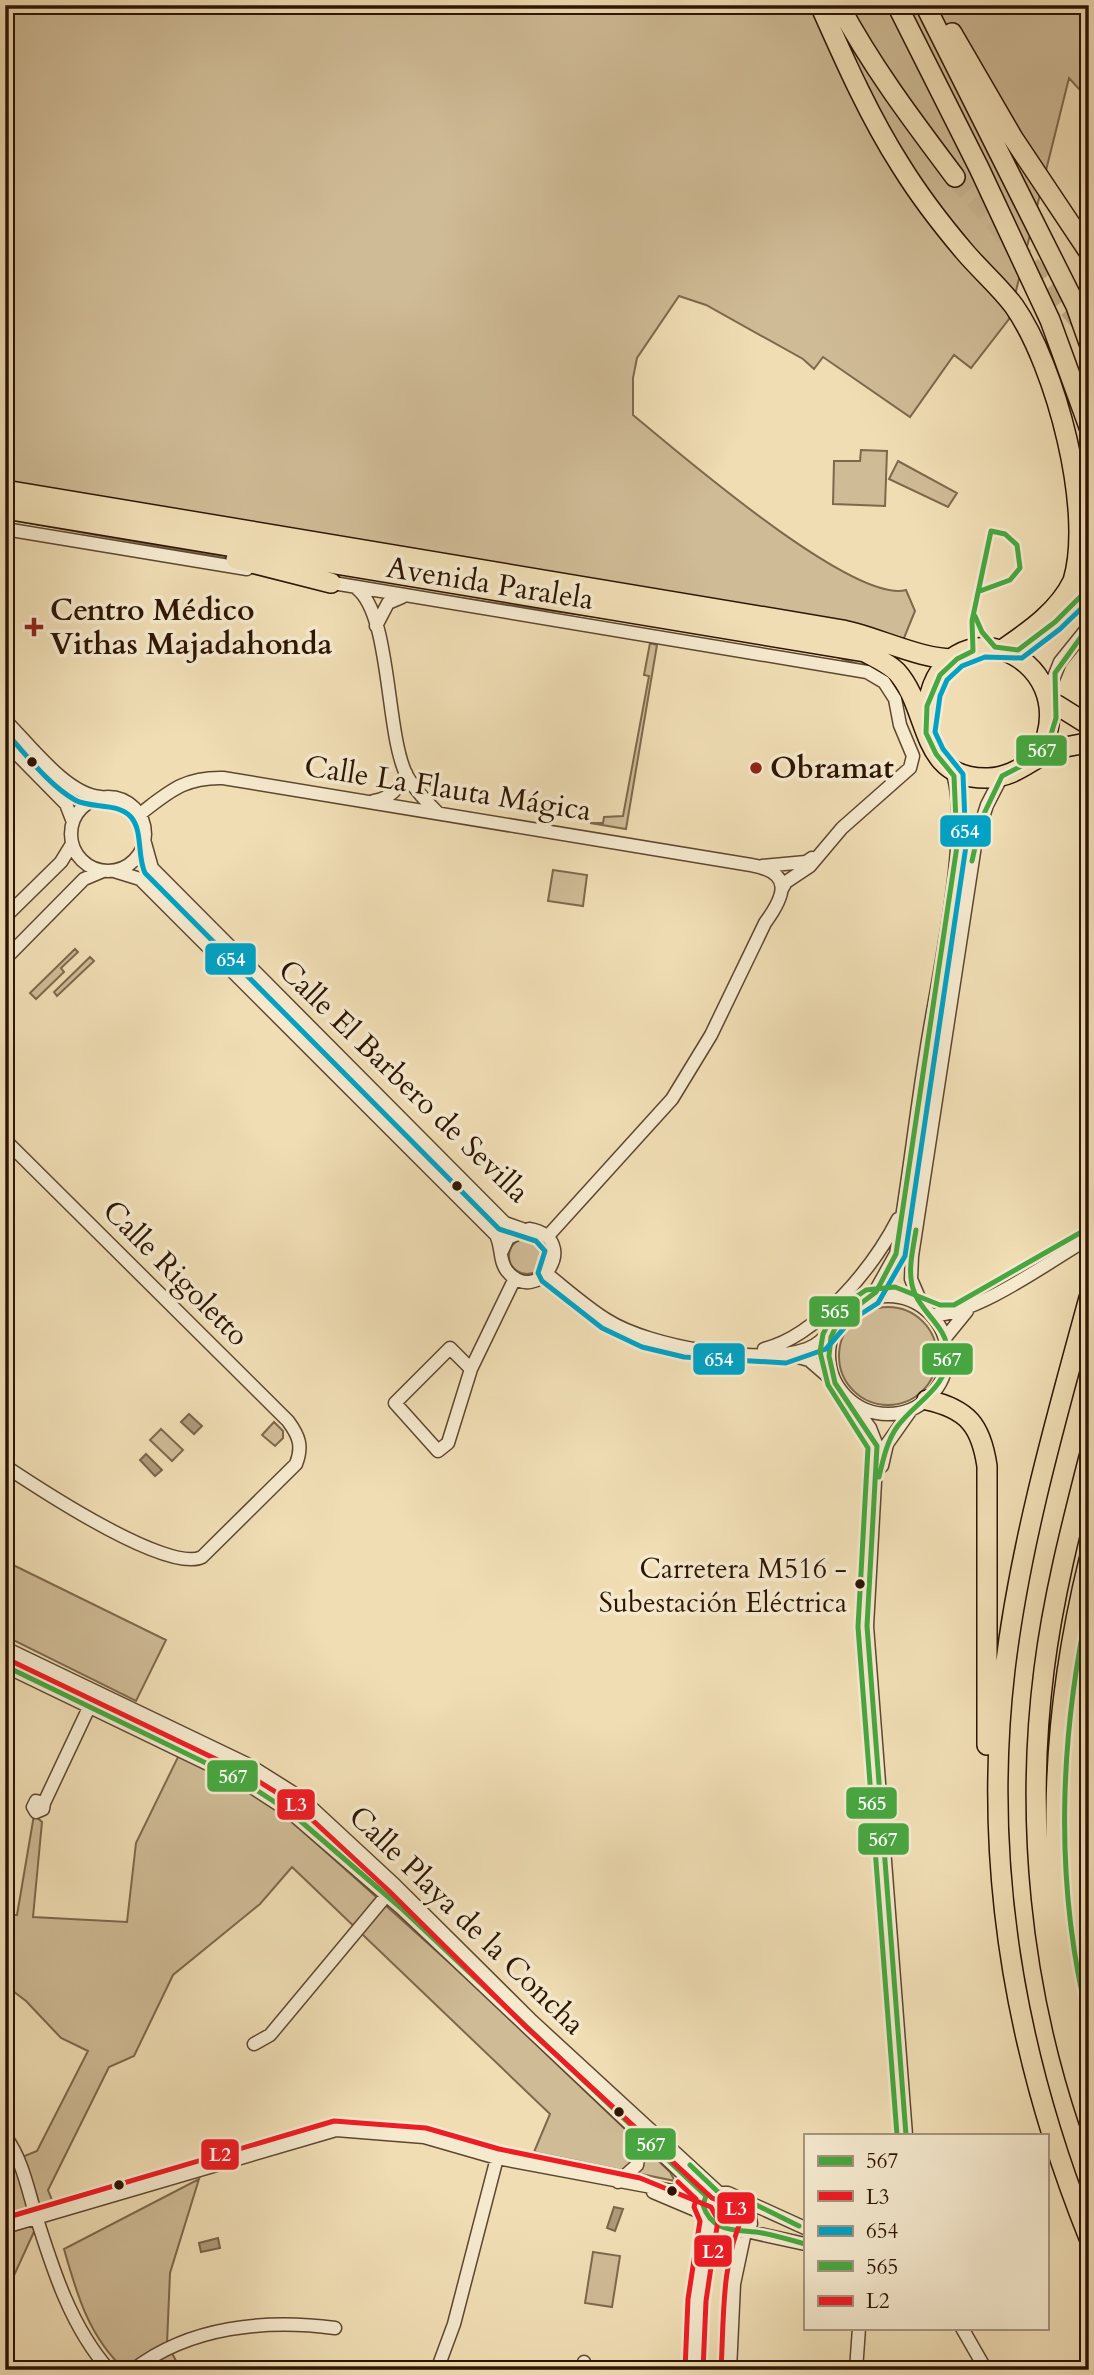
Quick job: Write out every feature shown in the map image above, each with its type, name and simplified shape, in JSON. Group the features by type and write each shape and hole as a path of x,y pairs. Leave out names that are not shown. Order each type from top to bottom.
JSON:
{"highway":[{"path":"820,5 842,55 900,165 963,250 1013,305 1038,348 1077,453 1084,484 1083,535 1074,579 1049,613 1012,649"},
{"path":"839,5 859,43 902,107 955,177"},
{"path":"897,5 979,168 1050,320 1089,427"},
{"path":"925,5 1076,306 1089,343"},
{"path":"936,5 1013,138 1089,252"},
{"path":"5,490 843,630 873,636 931,658 957,659"},
{"path":"5,509 865,652 897,673 908,689 936,754 951,769 974,777 1002,776 1022,769 1061,748 1089,743"},
{"path":"27,513 331,583"},
{"path":"926,733 931,694 940,675 957,659 983,648 1012,649 1040,664 1052,682 1057,705 1055,729 1038,758"},
{"path":"1057,705 1089,725"},
{"path":"1077,2209 1040,2093 1012,1975 1001,1889 998,1804 999,1733 1005,1667 1028,1541 1089,1298"},
{"path":"919,1405 949,1406 968,1418 984,1443 987,1466 987,1756 993,1889 1017,2035 1044,2134"},
{"path":"1089,1457 1062,1570 1044,1671 1036,1805 1042,1910 1052,1975 1066,2046 1089,2122"},
{"path":"1089,1560 1065,1669 1056,1791 1060,1908 1070,1976 1089,2060"},
{"path":"1048,2146 1089,2238"}],"street":[{"name":"Avenida Paralela","path":"5,529 867,672 884,682 895,699 900,725 913,756 910,768 842,828 819,855"},
{"path":"355,587 368,598 376,626 406,773 421,796 438,813"},
{"path":"1012,649 1055,622 1089,588"},
{"path":"376,626 388,603 409,596"},
{"path":"1052,682 1059,662 1089,626"},
{"path":"5,720 68,784 88,796 124,801 140,814 146,833 145,843 134,862 84,879 5,958"},
{"path":"5,743 66,804 73,822 72,844 61,862 5,917"},
{"path":"872,1297 896,1254 904,1207 957,846 957,789 951,769"},
{"path":"370,802 386,799 399,788 406,773"},
{"path":"876,1486 887,1444 919,1405 939,1387 948,1355 945,1338 911,1279 923,1181 976,838 987,806 1002,776"},
{"name":"Calle La Flauta Mágica","path":"140,814 174,788 201,777 223,778 758,866 806,862 819,855"},
{"path":"73,822 85,805 103,797"},
{"name":"Calle El Barbero de Sevilla","path":"145,843 152,868 505,1223 522,1229"},
{"path":"72,844 83,862 108,871"},
{"path":"547,1237 672,1099 692,1070 765,923 780,903 786,882 810,866 819,855"},
{"path":"758,866 770,871 782,889"},
{"name":"Calle El Barbero de Sevilla","path":"108,871 140,879 496,1235 501,1253"},
{"name":"Calle Rigoletto","path":"5,1140 288,1421 297,1433 300,1449 296,1464 202,1557 188,1561 144,1546 58,1501 5,1466"},
{"path":"744,1353 779,1345 802,1333 873,1264 904,1207"},
{"path":"522,1229 536,1230 547,1237 554,1251 554,1259 547,1274 531,1281 515,1278 504,1268 501,1253 508,1238 522,1229"},
{"path":"786,1354 821,1342 844,1314 872,1297 890,1295 907,1298 928,1311 946,1315 971,1307 1089,1238"},
{"path":"547,1274 607,1321 645,1339 685,1348 786,1354 821,1367 870,1428 877,1446 876,1486 868,1560 867,1626 906,2134"},
{"path":"471,1370 450,1348 395,1403 439,1451 448,1443 471,1370 515,1278"},
{"path":"945,1338 971,1307"},
{"path":"835,1327 828,1346 829,1366 836,1384"},
{"path":"848,1399 862,1409 878,1414 919,1405"},
{"name":"Calle Playa de la Concha","path":"5,1648 249,1765 300,1797 395,1885 709,2195"},
{"name":"Calle Playa de la Concha","path":"5,1666 241,1780 290,1812 386,1896 709,2195"},
{"path":"44,1803 96,1691"},
{"path":"254,2044 270,2035 395,1885"},
{"path":"5,2227 336,2130 424,2137 497,2158 637,2186 748,2203 804,2228"},
{"path":"618,2182 637,2165 642,2135"},
{"path":"5,2136 19,2155 36,2216 71,2312 88,2345 109,2370"},
{"path":"438,2370 454,2324 497,2158"},
{"path":"637,2186 707,2217 723,2229 746,2231 804,2244"},
{"path":"694,2370 696,2300 709,2195"},
{"path":"730,2370 734,2284 746,2231 752,2217 748,2203"},
{"path":"133,2370 154,2354 197,2337 227,2330 269,2323 335,2328"},
{"path":"856,2370 859,2330"},
{"path":"963,2330 986,2370"}],"shaded area":[{"path":"5,5 1089,5 1089,100 1069,78 1009,319 971,368 954,355 910,417 823,357 814,369 803,359 706,305 679,296 637,358 633,378 633,415 766,522 808,551 847,574 881,588 906,590 915,611 889,675 837,657 640,623 417,592 5,519"},
{"path":"861,450 887,451 885,506 833,504 834,461 860,461"},
{"path":"898,461 957,493 948,507 889,479"},
{"path":"650,643 657,645 626,829 590,823 603,823 604,817 623,816 649,676 644,675"},
{"path":"553,870 587,875 583,906 548,901"},
{"path":"75,949 78,952 61,968 64,972 36,999 30,993"},
{"path":"90,957 94,961 57,996 54,992"},
{"path":"527,1238 540,1243 545,1256 540,1269 527,1274 514,1269 509,1256 514,1243"},
{"path":"888,1307 907,1310 923,1321 934,1337 937,1356 934,1375 923,1391 907,1402 888,1405 869,1402 853,1391 842,1375 839,1356 842,1337 853,1321 869,1310"},
{"path":"189,1414 202,1426 194,1434 181,1422"},
{"path":"274,1422 283,1431 283,1438 275,1446 262,1435"},
{"path":"161,1429 183,1450 172,1461 150,1440"},
{"path":"146,1454 162,1470 155,1476 140,1460"},
{"path":"5,1561 166,1640 136,1701 5,1636"},
{"path":"179,1755 245,1787 287,1817 471,1982 670,2172 675,2181 534,2152 550,2114 292,1867 260,1904 173,1975 134,2056 109,2067 48,2190 54,2205 5,2222 5,2164 37,2151 88,2051 61,2038 26,2001 5,1985 5,1915 17,1915 34,1815 42,1822 33,1917 127,1922 136,1843"},
{"path":"199,2179 170,2273 167,2344 181,2370 125,2370 102,2344 93,2329 64,2249"},
{"path":"720,2198 743,2205 745,2220 735,2226 720,2218 713,2205"},
{"path":"614,2207 623,2209 615,2231 607,2228"},
{"path":"38,2223 5,2295 5,2234"},
{"path":"218,2238 220,2248 201,2252 199,2243"},
{"path":"593,2252 620,2256 612,2307 585,2303"}],"tunnel":[{"path":"955,177 1080,322"}],"transit line":[{"name":"567","path":"906,2134 867,1626 877,1446 835,1383 829,1356 831,1337 839,1320 876,1292 896,1254 957,846 954,776 936,754 926,733 927,706 940,675 957,659 973,651 972,621 991,531 1005,534 1017,545 1020,568 1010,580 980,591"},
{"name":"567","path":"975,616 982,632 995,647 1018,650 1055,622 1089,588"},
{"name":"654","path":"9,736 40,771 75,800 119,809 131,817 137,829 145,873 499,1229 536,1241 545,1251 538,1273 542,1281 602,1328 642,1347 684,1357 786,1363 826,1349 850,1321 878,1303 905,1256 966,846 963,774 943,749 935,732 940,696 947,680 962,666 985,657 1022,658 1060,629 1089,601"},
{"name":"567","path":"972,861 981,820 1002,776 1035,759 1049,741 1056,718 1055,673 1089,626"},
{"name":"567","path":"879,1477 894,1432 937,1385 947,1366 948,1354 944,1337 919,1302 912,1286 911,1262 916,1230"},
{"name":"565","path":"897,2134 858,1627 868,1448 828,1385 820,1352 823,1334 835,1311 866,1290 895,1287 940,1305 954,1305 1085,1230"},
{"name":"565","path":"1089,1602 1071,1706 1065,1812 1070,1919 1089,2023"},
{"name":"L3","path":"5,1658 245,1773 295,1804 389,1891 526,2027 712,2198 741,2210 743,2216 727,2272 721,2370"},
{"name":"567","path":"5,1666 241,1780 290,1812 401,1908 706,2196 703,2205 713,2221 719,2226 735,2230 762,2233 804,2244"},
{"name":"L2","path":"5,2218 334,2121 426,2128 499,2149 640,2178 711,2207 718,2220 706,2301 703,2370"},
{"name":"567","path":"690,2165 718,2192 742,2198 799,2226"},
{"name":"L3","path":"678,2182 696,2199 694,2207 700,2221 688,2299 685,2370"}],"place":[{"name":"Centro Médico Vithas Majadahonda","path":"34,627"},
{"name":"Obramat","path":"756,768"},
{"name":"Carretera M516 - Subestación Eléctrica","path":"860,1584"}]}
